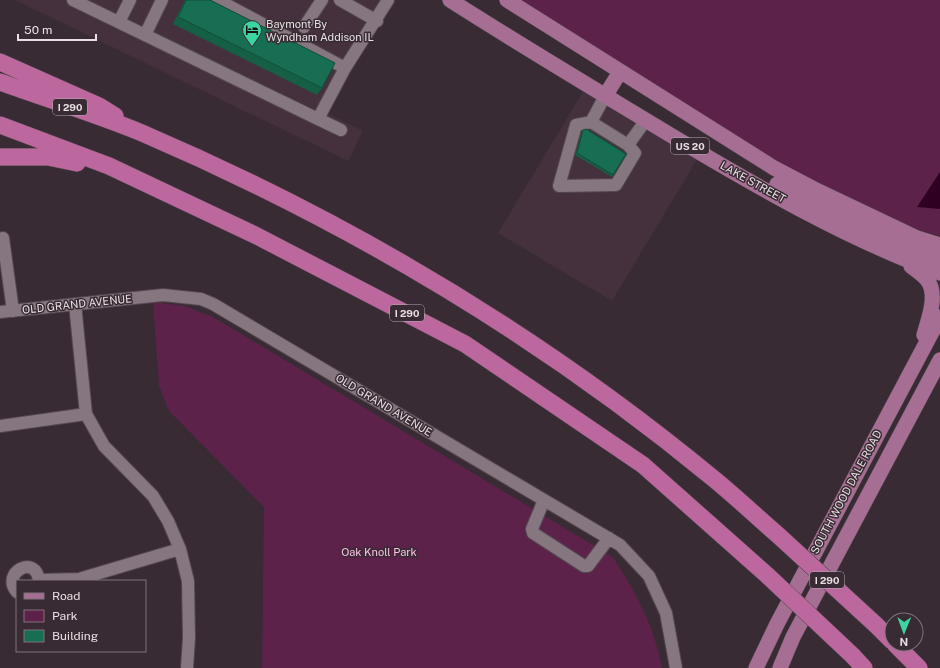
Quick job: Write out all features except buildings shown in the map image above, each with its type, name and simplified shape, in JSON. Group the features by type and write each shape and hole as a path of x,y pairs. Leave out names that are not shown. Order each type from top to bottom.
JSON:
{"highway":[{"path":"0,62 99,106 140,133"},
{"name":"I 290","path":"0,82 140,133 239,178 322,219 409,266 472,304 556,360 631,414 714,479 779,536 884,633"},
{"name":"I 290","path":"0,125 120,171 255,234 466,344 643,465 768,576 858,662"},
{"path":"0,157 48,157 120,171"},
{"path":"903,652 919,668"}],"main road":[{"name":"LAKE STREET","path":"450,0 529,51 734,172 869,244 940,273"},
{"name":"LAKE STREET","path":"507,0 774,168 814,189 917,238 940,245"},
{"path":"605,96 620,72"},
{"path":"734,172 766,178 872,231 940,259"},
{"path":"905,260 928,281 932,291 929,318 919,356"},
{"name":"SOUTH WOOD DALE ROAD","path":"756,668 776,624 886,415 940,317"},
{"name":"SOUTH WOOD DALE ROAD","path":"780,668 793,636 940,360"}],"street":[{"path":"73,0 341,130"},
{"path":"119,22 130,0"},
{"path":"145,35 162,0"},
{"path":"218,0 345,68"},
{"path":"304,27 322,0"},
{"path":"340,0 377,20"},
{"path":"318,120 345,68 377,20 388,0"},
{"path":"591,122 605,96"},
{"path":"628,145 646,120"},
{"path":"591,122 628,145 636,153 616,185 559,186 576,125 591,122"},
{"path":"3,238 13,311"},
{"name":"OLD GRAND AVENUE","path":"0,312 163,294 180,295 207,301 620,545 648,576 666,613 676,668"},
{"path":"75,304 86,414 104,446 153,496 168,521 180,549 188,581 189,638 187,668"},
{"path":"0,426 86,414"},
{"path":"544,500 532,529 533,533 584,566 588,566 609,538"},
{"path":"16,591 13,588 11,580 18,568 32,568 38,575 39,580 80,579 180,549"}],"shaded area":[{"path":"15,0 394,0 348,70 327,113 363,131 348,161"},
{"path":"584,90 698,158 612,301 498,233"},
{"path":"940,172 940,209 917,207"}],"green space":[{"path":"515,0 940,0 940,236 882,216 798,173"},
{"name":"Oak Knoll Park","path":"153,302 185,306 213,317 613,557 643,610 659,653 662,668 262,668 264,507 169,411 159,386"}],"place":[{"name":"Baymont By Wyndham Addison IL","path":"252,47"}]}
